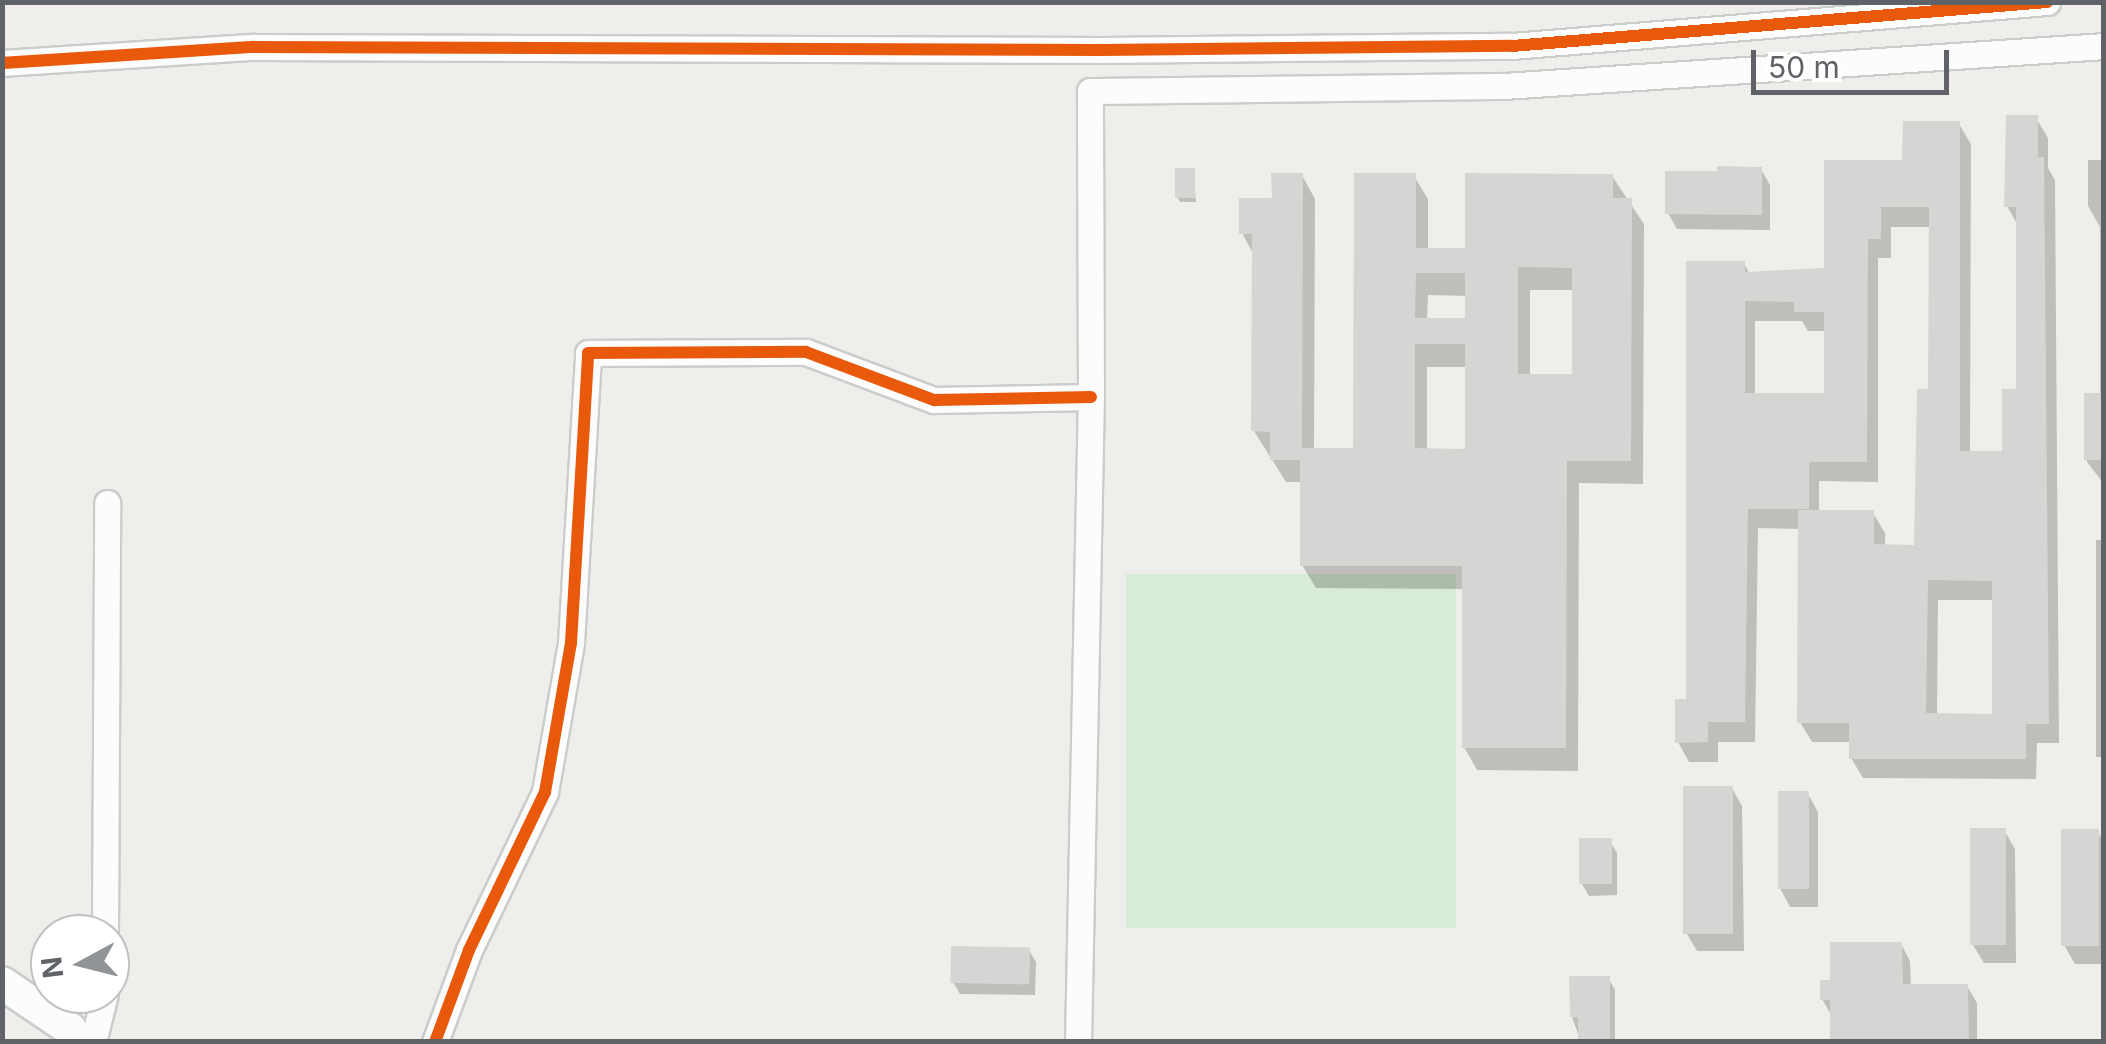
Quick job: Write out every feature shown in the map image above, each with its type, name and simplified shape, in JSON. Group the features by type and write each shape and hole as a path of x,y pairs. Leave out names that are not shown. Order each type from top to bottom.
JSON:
{"street":[{"path":"2,63 252,47 1102,50 1512,46 2046,2"},
{"path":"1078,1042 1091,397 1090,90 1504,86 2104,46"},
{"path":"435,1042 469,950 545,792 571,643 588,353 806,352 934,400 1091,397"},
{"path":"105,914 107,504"},
{"path":"2,983 70,1029 76,1042"},
{"path":"92,1042 99,1014"}],"green space":[{"path":"1126,574 1456,574 1456,928 1126,928"}],"building":[{"path":"2006,115 2038,115 2038,157 2044,157 2049,724 2026,724 2026,759 1849,759 1849,723 1797,723 1798,510 1874,510 1874,544 1914,545 1917,389 1928,389 1929,207 1881,207 1881,239 1868,239 1867,462 1809,462 1809,509 1748,509 1745,722 1708,722 1708,742 1675,743 1675,699 1686,699 1686,261 1745,261 1745,272 1824,268 1824,160 1902,160 1903,121 1960,121 1960,451 2002,451 2002,389 2016,389 2016,207 2004,207","holes":["1745,301 1794,302 1794,312 1824,312 1824,393 1745,393","1928,580 1992,581 1992,714 1926,713"]},
{"path":"1717,166 1762,167 1762,215 1665,214 1665,171 1717,171"},
{"path":"1175,168 1195,168 1195,198 1175,198"},
{"path":"1271,173 1303,173 1302,448 1353,448 1354,173 1416,173 1416,248 1465,248 1465,173 1613,174 1613,198 1632,198 1631,461 1567,461 1566,748 1462,748 1462,566 1300,566 1300,460 1270,460 1270,432 1251,431 1252,234 1239,234 1239,198 1272,198","holes":["1518,267 1572,268 1572,374 1518,374","1416,273 1465,273 1465,318 1415,318","1415,344 1465,344 1465,449 1415,448"]},
{"path":"2084,393 2104,393 2104,460 2084,460"},
{"path":"1683,786 1733,786 1733,934 1683,934"},
{"path":"1778,791 1809,791 1809,889 1778,889"},
{"path":"1970,828 2006,828 2006,945 1970,945"},
{"path":"2061,829 2099,829 2099,946 2061,946"},
{"path":"1579,838 1612,838 1612,884 1579,884"},
{"path":"1830,942 1902,942 1903,984 1968,984 1969,1042 1830,1040 1830,1000 1820,1000 1820,980 1830,980"},
{"path":"951,946 1030,947 1029,984 950,983"},
{"path":"1569,976 1610,976 1610,1042 1578,1042 1578,1017 1570,1017"}],"cycle path":[{"path":"2,63 252,47 1102,50 1512,46 2047,2"},
{"path":"435,1042 469,950 545,792 571,643 588,353 806,352 934,400 1091,397"}]}
